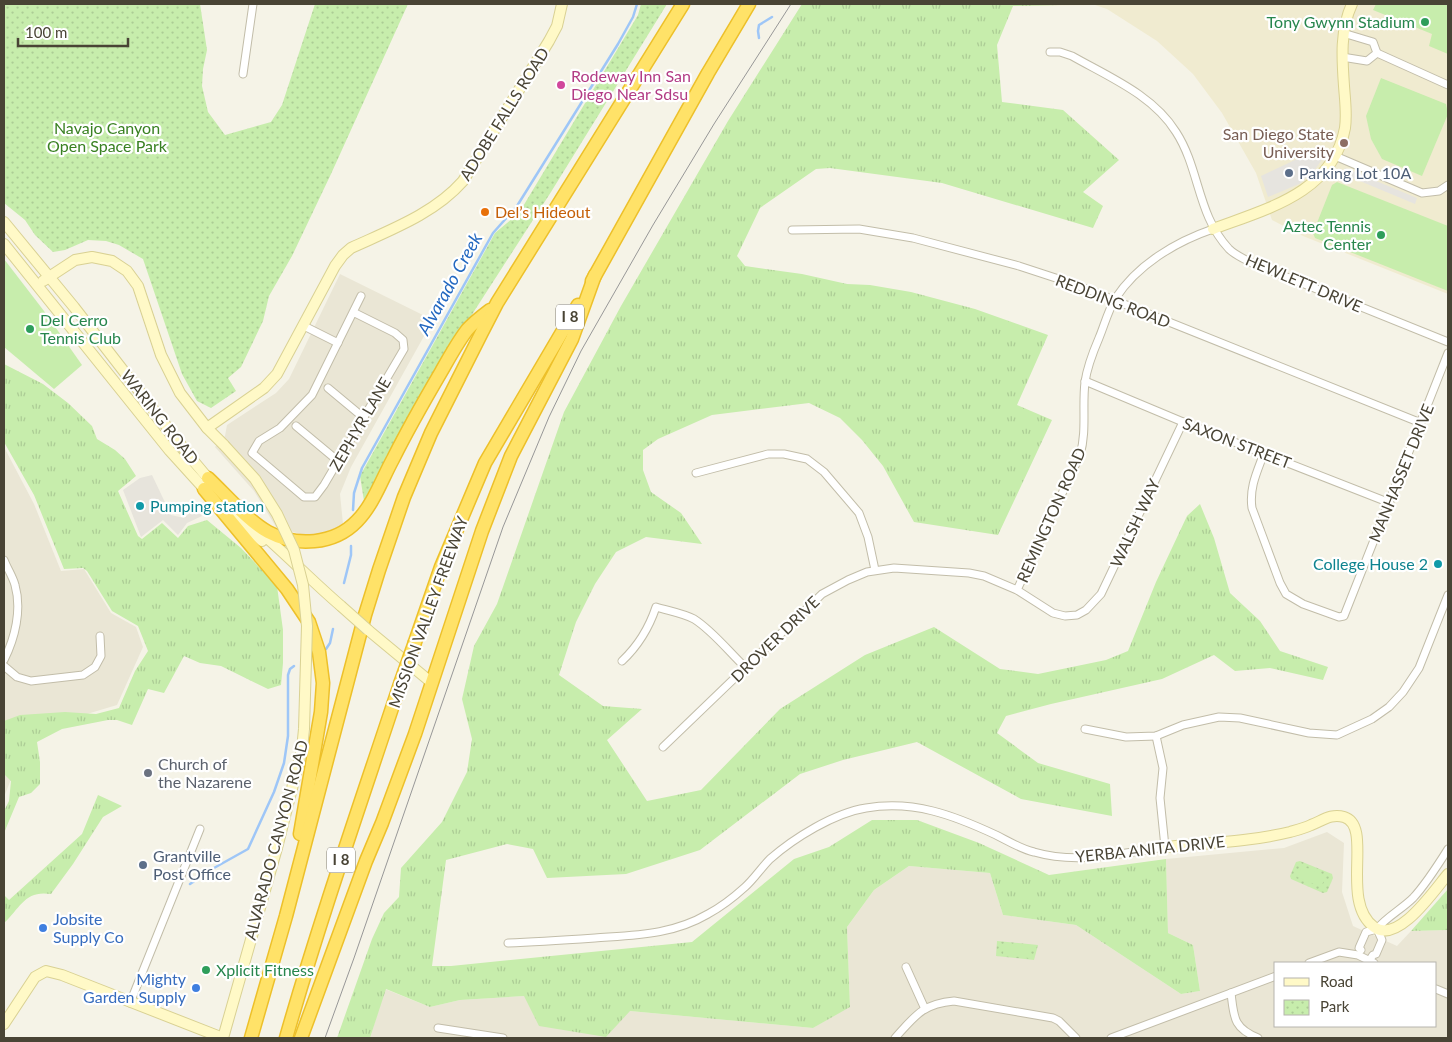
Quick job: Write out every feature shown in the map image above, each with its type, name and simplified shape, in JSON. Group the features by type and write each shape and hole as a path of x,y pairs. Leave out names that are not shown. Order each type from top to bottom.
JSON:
{"highway":[{"name":"I 8","path":"251,1038 286,916 366,615 404,498 431,434 497,303 683,4"},
{"name":"MISSION VALLEY FREEWAY","path":"286,1038 341,858 400,684 441,567 485,463 595,275 708,73 749,4"},
{"path":"301,1038 382,823 432,683 482,532 511,456 572,339 595,275"},
{"path":"206,484 267,531 282,538 318,541 348,529 366,509 405,435 468,330 497,303"},
{"path":"206,484 287,589 309,622 319,652 323,683 321,712 286,916"}],"street":[{"path":"243,74 253,4"},
{"name":"ADOBE FALLS ROAD","path":"207,428 272,381 304,326 334,266 343,255 351,248 415,218 447,196 463,181 549,41 557,26 562,4"},
{"name":"REMINGTON ROAD","path":"1017,590 1080,455 1084,436 1085,381 1097,342 1114,300 1132,278 1153,259 1176,244 1285,201 1308,188 1334,156 1341,143 1345,127 1346,112 1342,57 1343,33 1346,18 1352,4"},
{"path":"1343,33 1373,42 1377,53 1448,85"},
{"name":"HEWLETT DRIVE","path":"1050,52 1060,52 1072,56 1140,94 1163,114 1188,154 1203,206 1213,229 1230,250 1252,263 1448,342"},
{"path":"1342,57 1367,61 1377,53"},
{"path":"1334,156 1422,193 1439,191 1448,185"},
{"name":"WARING ROAD","path":"4,222 74,307 206,484"},
{"name":"REDDING ROAD","path":"792,230 859,229 913,238 1019,266 1074,284 1421,423"},
{"name":"WARING ROAD","path":"4,244 170,451 287,554 341,606 432,683"},
{"path":"37,285 75,260 92,257 112,261 127,271 138,286 170,376 180,393 207,428"},
{"path":"304,326 338,343 361,296"},
{"name":"ZEPHYR LANE","path":"338,343 312,395 280,428 259,441 252,453 304,497 315,496 324,485 404,349 403,340 396,333 353,312"},
{"name":"MANHASSET DRIVE","path":"1264,453 1250,495 1252,508 1280,583 1286,594 1303,604 1339,617 1344,616 1448,353"},
{"name":"SAXON STREET","path":"1085,381 1183,422 1390,503"},
{"path":"328,388 364,418"},
{"name":"WALSH WAY","path":"1076,614 1093,605 1102,594 1183,422"},
{"path":"296,426 338,461"},
{"name":"ALVARADO CANYON ROAD","path":"207,428 255,479 277,514 294,550 303,585 307,626 302,749 277,848 223,1038"},
{"path":"696,473 776,454 792,455 813,463 824,472 859,513 868,537 875,570"},
{"path":"4,560 15,585 17,607 16,627 4,660"},
{"name":"DROVER DRIVE","path":"663,747 822,594 848,580 875,570 894,568 969,573 984,576 1017,590 1053,613 1065,616 1076,614"},
{"path":"1084,729 1126,737 1156,736 1183,725 1219,717 1240,718 1309,733 1337,735 1363,724 1389,707 1409,685 1420,668 1448,596"},
{"path":"622,661 633,651 642,638 656,607 680,613 704,626 746,668"},
{"path":"4,666 17,677 31,681 83,674 95,667 101,656 100,636"},
{"path":"1156,736 1162,768 1160,798 1165,847"},
{"name":"YERBA ANITA DRIVE","path":"508,944 651,934 681,927 708,914 745,888 780,850 824,822 864,808 896,805 932,810 966,822 1033,852 1073,859 1109,856 1165,847 1258,838 1311,826 1327,818 1336,816 1346,817 1357,832 1357,891 1360,910 1375,932"},
{"path":"130,1003 200,829"},
{"path":"1372,960 1375,932 1382,923 1398,912 1415,896 1448,849"},
{"path":"1359,952 1366,932 1392,930 1402,925 1414,915 1448,874"},
{"path":"1312,962 1339,952 1359,952 1372,960"},
{"path":"906,967 925,1009"},
{"path":"4,1024 35,977 46,971 62,975 223,1038"},
{"path":"1112,1038 1274,977"},
{"path":"1231,993 1235,1021 1244,1033 1258,1038"},
{"path":"895,1038 917,1014 938,1003 954,1001 1053,1018 1059,1021 1076,1038"},
{"path":"438,1028 503,1038"}],"shaded area":[{"name":"San Diego State University","path":"1009,4 1448,4 1448,294 1303,236 1272,220 1256,173 1222,113 1193,74 1157,41 1107,9 1095,5 1013,6"},
{"name":"Parking Lot 10A","path":"1314,151 1326,153 1315,170 1299,184 1268,197 1261,176"},
{"path":"1345,168 1417,198 1415,204 1343,174"},
{"path":"340,274 433,320 351,467 340,494 343,524 315,536 276,527 254,491 215,447 225,436 227,425 276,393 289,379"},
{"path":"4,447 34,504 61,571 84,569 111,613 136,627 143,647 117,705 30,731 4,797"},
{"path":"152,475 171,515 184,518 196,508 202,516 187,523 178,535 163,520 141,537 123,490 140,478"},
{"path":"1327,832 1344,843 1342,892 1353,926 1397,946 1411,931 1448,930 1448,1038 370,1038 385,989 430,1007 460,1000 524,996 630,1011 813,1028 850,1006 847,927 874,890 909,866 990,873 1003,915 1076,925 1181,994 1200,991 1193,945 1168,933 1166,859 1284,848"}],"green space":[{"name":"Navajo Canyon Open Space Park","path":"4,4 200,4 207,50 202,86 208,112 225,135 271,122 282,105 315,4 408,4 292,256 269,296 263,321 241,367 228,378 236,391 211,408 197,401 182,374 143,259 119,245 106,241 88,240 65,250 53,252 35,235 25,220 4,203"},
{"path":"641,4 667,4 551,192 435,372 364,501 360,476 495,233 519,213 638,15"},
{"path":"802,4 1104,4 1013,6 997,45 1002,102 1063,110 1119,160 1083,192 1103,206 1093,228 942,183 830,168 816,169 760,208 737,256 745,266 802,274 847,284 870,285 911,292 975,309 1048,335 1017,405 1052,420 998,535 914,522 883,466 862,440 840,418 809,403 712,415 658,439 643,450 643,470 651,492 681,513 702,544 646,537 616,552 595,584 576,622 559,675 603,706 642,709 607,740 647,801 701,790 780,709 865,655 934,627 1000,669 1038,674 1106,660 1128,651 1156,582 1187,516 1200,504 1214,538 1230,593 1260,621 1280,651 1328,667 1323,680 1270,668 1235,671 1214,655 1162,679 1006,716 997,733 1038,763 1110,784 1112,816 1021,799 917,742 843,760 800,774 700,850 626,874 547,878 533,849 507,844 446,860 432,966 451,966 692,942 794,859 829,847 872,820 917,820 979,843 1049,875 1166,859 1168,933 1193,945 1200,991 1181,994 1076,925 1003,915 990,873 909,866 874,890 847,927 850,1007 813,1028 630,1011 606,1037 539,1026 524,996 460,1000 430,1007 386,989 370,1038 337,1038 372,939 384,913 399,897 401,868 442,822 467,772 472,739 462,699 474,646 497,604 564,412 621,306 728,121"},
{"name":"Tony Gwynn Stadium","path":"1376,4 1448,4 1448,54 1429,46 1432,34 1373,10"},
{"path":"1381,78 1446,104 1448,114 1422,176 1382,159 1371,139 1366,116"},
{"name":"Aztec Tennis Center","path":"1337,182 1448,226 1448,291 1315,238 1313,233 1332,185"},
{"name":"Del Cerro Tennis Club","path":"4,259 82,365 54,389 4,347"},
{"path":"4,364 43,384 68,403 92,426 97,439 115,450 125,459 136,476 118,491 138,536 142,539 162,523 178,538 188,526 207,520 241,548 277,586 283,630 283,663 281,685 268,689 221,666 200,663 184,656 164,693 148,689 132,725 117,720 108,720 62,729 37,742 40,762 40,784 31,793 19,797 4,833 4,811 9,801 11,781 4,774 4,721 20,715 65,712 96,714 119,708 135,671 148,651 138,626 112,611 87,571 83,568 64,569 34,495 4,442"},
{"path":"98,795 122,806 103,817 51,894 42,893 29,897 4,923 4,895 9,900 82,834"},
{"path":"1300,861 1332,874 1333,878 1327,892 1323,893 1291,879 1290,876 1296,862"},
{"path":"1302,866 1326,876 1321,887 1297,877"},
{"path":"1448,889 1448,930 1411,931"},
{"path":"997,941 1038,945 1034,960 996,956"},
{"path":"1004,943 1030,946 1029,958 1003,955"}],"waterway":[{"name":"Alvarado Creek","path":"353,510 354,493 362,468 493,233 517,206 618,44 633,17 637,4"},
{"path":"759,38 759,25 772,17"},
{"name":"Alvarado Creek","path":"344,583 351,555 351,546"},
{"name":"Alvarado Creek","path":"326,649 330,643 333,629"},
{"name":"Alvarado Creek","path":"190,884 248,849 274,792 284,763 288,736 288,675 290,669 294,666"}],"tram line":[{"path":"325,1038 503,527 549,417 581,351 653,225 714,124 791,4"}],"place":[{"name":"Tony Gwynn Stadium","path":"1425,22"},
{"name":"Rodeway Inn San Diego Near Sdsu","path":"561,85"},
{"name":"San Diego State University","path":"1344,143"},
{"name":"Parking Lot 10A","path":"1289,173"},
{"name":"Del’s Hideout","path":"485,212"},
{"name":"Aztec Tennis Center","path":"1381,235"},
{"name":"Del Cerro Tennis Club","path":"30,329"},
{"name":"Pumping station","path":"140,506"},
{"name":"College House 2","path":"1438,564"},
{"name":"Church of the Nazarene","path":"148,773"},
{"name":"Grantville Post Office","path":"143,865"},
{"name":"Jobsite Supply Co","path":"43,928"},
{"name":"Xplicit Fitness","path":"206,970"},
{"name":"Mighty Garden Supply","path":"196,988"}]}
